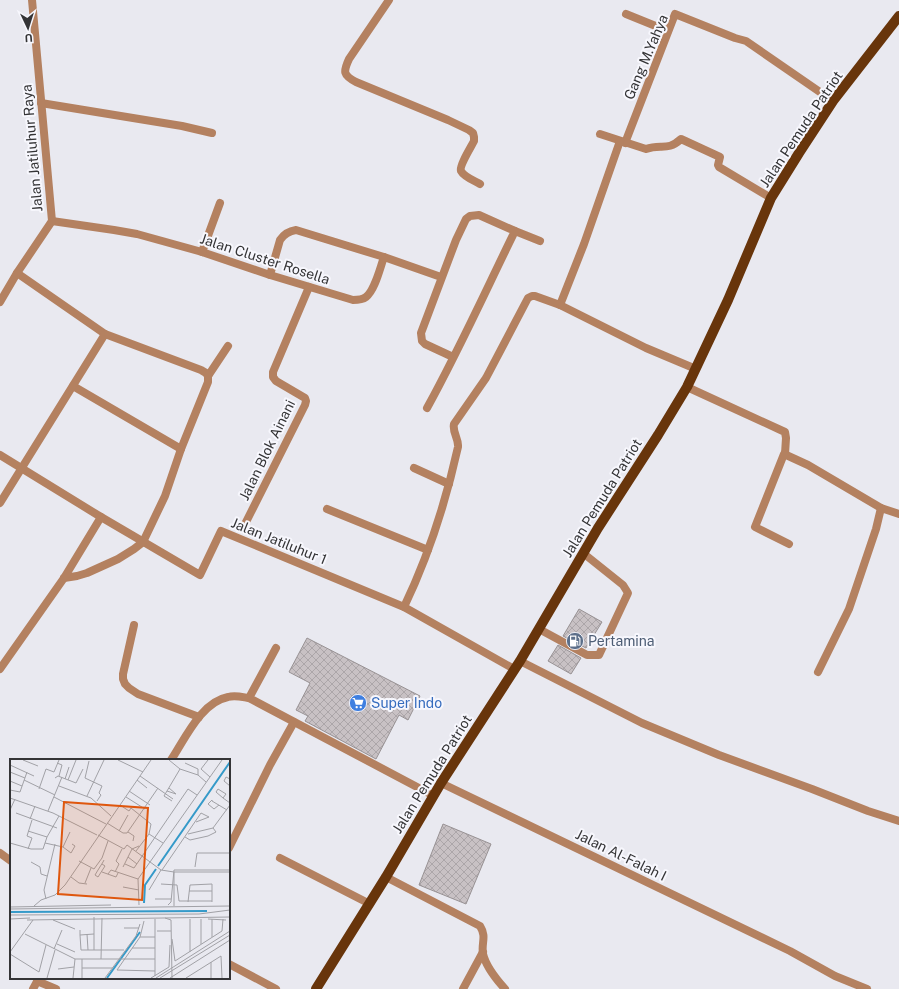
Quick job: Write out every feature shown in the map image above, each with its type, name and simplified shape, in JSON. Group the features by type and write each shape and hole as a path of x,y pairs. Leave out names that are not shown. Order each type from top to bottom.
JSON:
{"main road":[{"name":"Jalan Pemuda Patriot","path":"316,989 370,904 441,783 520,661 583,553 687,387 728,300 771,198 833,101 899,16"}],"street":[{"name":"Jalan Jatiluhur Raya","path":"0,302 17,273 52,221 32,0"},
{"path":"389,0 349,59 345,67 345,73 347,77 356,82 448,120 473,133 474,141 461,167 462,172 465,175 480,184"},
{"path":"626,14 668,31"},
{"name":"Gang M.Yahya","path":"560,305 622,142 675,14 746,41 833,101"},
{"path":"41,103 182,126 212,133"},
{"path":"600,134 646,149 653,146 662,147 676,144 680,139 720,157 718,165 720,168 771,198"},
{"path":"202,252 220,203"},
{"path":"453,358 425,344 421,337 423,326 456,240 466,219 470,216 479,215 540,241"},
{"name":"Jalan Cluster Rosella","path":"52,221 137,234 202,252 270,275 353,300 363,299 373,289 384,257"},
{"path":"270,275 280,240 291,231 296,230 384,257 442,277"},
{"path":"427,408 515,231"},
{"path":"17,273 105,334 201,370 208,376"},
{"name":"Jalan Blok Ainani","path":"244,528 305,405 305,398 276,381 273,377 273,372 310,287"},
{"path":"404,607 428,550 449,484 458,444 453,430 454,424 486,378 528,298 535,296 560,305 646,348 696,369"},
{"path":"0,503 105,334"},
{"path":"64,578 70,578 82,574 118,559 143,542 164,496 208,382 208,376 228,346"},
{"path":"73,386 181,449"},
{"path":"687,387 785,432 785,454 755,527 789,544"},
{"path":"785,454 808,465 881,508 899,514"},
{"name":"Jalan Jatiluhur 1","path":"0,455 200,576 221,531 404,607 514,669"},
{"path":"414,468 449,484"},
{"path":"818,672 849,609 876,529 881,508"},
{"path":"327,509 428,550"},
{"path":"0,669 64,578 101,517"},
{"path":"539,629 586,655 599,655 628,593 623,585 583,553"},
{"path":"134,625 123,674 125,684 138,694 199,717"},
{"path":"249,698 276,648"},
{"path":"520,661 642,722 719,755 868,811 899,820"},
{"path":"173,759 204,710 218,700 228,696 237,696 249,698 434,796"},
{"path":"230,846 270,765 294,722"},
{"name":"Jalan Al-Falah I","path":"441,783 790,951 835,976 867,989"},
{"path":"0,853 10,860"},
{"path":"280,858 370,904"},
{"path":"386,877 480,926 483,930 483,952 463,989"},
{"path":"483,952 492,973 505,989"},
{"path":"230,965 276,989"},
{"path":"33,989 38,979 56,989"}],"building":[{"path":"579,609 602,622 586,648 563,636"},
{"name":"Super Indo","path":"307,638 420,696 408,720 399,715 376,759 305,721 308,716 296,710 310,683 289,672"},
{"path":"558,645 581,658 571,674 548,661"},
{"path":"443,824 491,844 466,904 419,885"}],"place":[{"name":"Pertamina","path":"575,641"},
{"name":"Super Indo","path":"358,703"}]}
